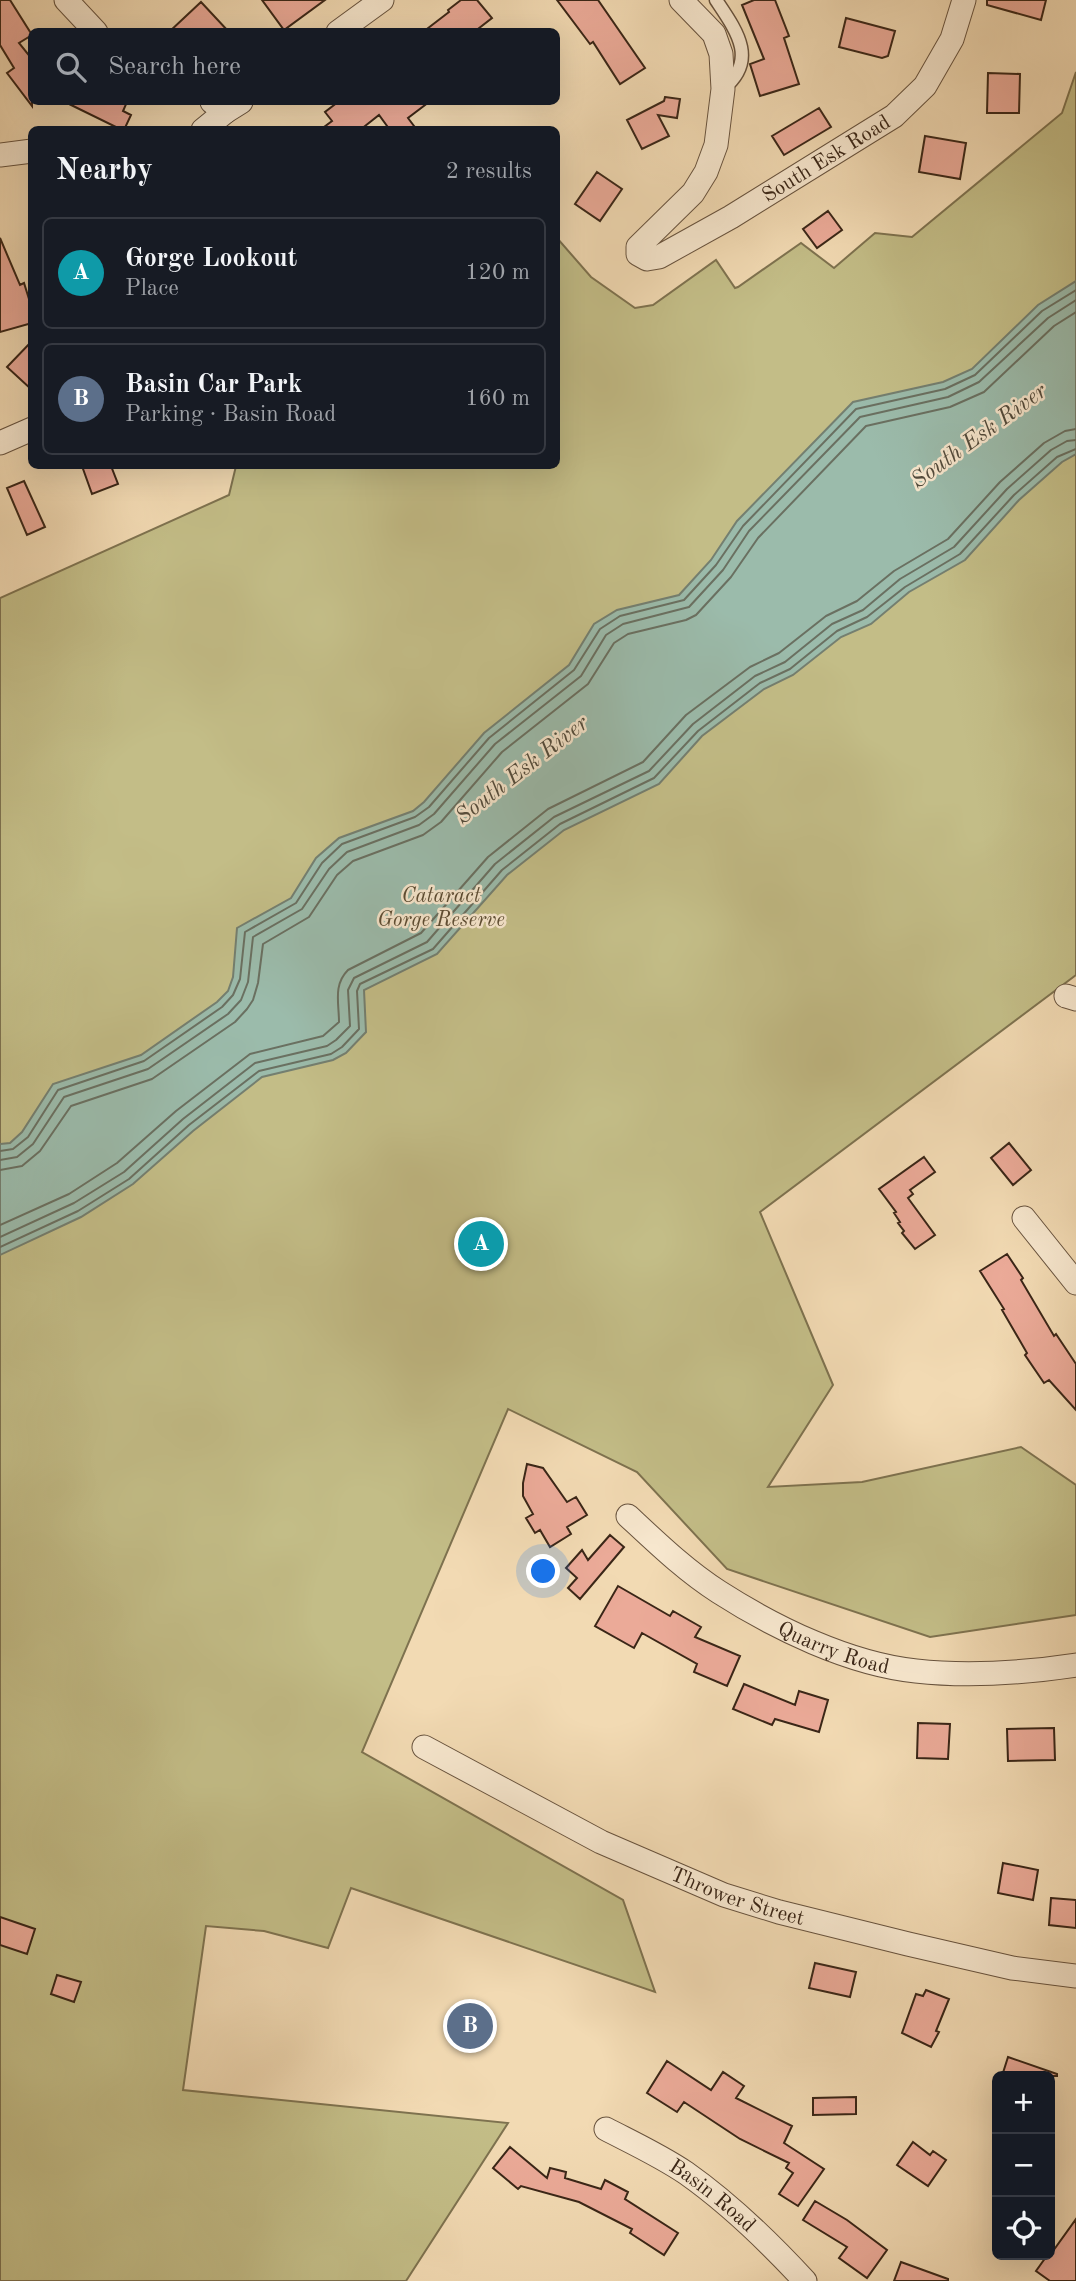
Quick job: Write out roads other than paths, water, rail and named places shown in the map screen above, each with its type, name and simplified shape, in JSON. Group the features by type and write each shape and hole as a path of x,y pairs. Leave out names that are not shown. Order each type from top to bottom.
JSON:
{"street":[{"path":"66,0 92,28"},
{"path":"344,28 382,0"},
{"path":"681,0 714,34 721,54 723,89"},
{"name":"South Esk Road","path":"723,89 716,145 706,172 693,193 638,247 638,254 647,259 659,257 731,217 894,116 925,86 953,39 964,0"},
{"path":"207,126 226,105"},
{"path":"0,155 28,152"},
{"path":"0,443 28,431"},
{"path":"1024,1218 1076,1283"},
{"name":"Quarry Road","path":"628,1516 676,1560 718,1591 790,1633 873,1662 915,1671 976,1674 1023,1673 1076,1665"},
{"name":"Thrower Street","path":"424,1747 601,1842 724,1895 779,1912 1012,1968 1076,1976"},
{"name":"Basin Road","path":"606,2129 645,2148 721,2199 753,2227 805,2281"}],"lane":[{"path":"716,0 737,34 741,47 740,68 736,79 723,89"}],"water":[{"name":"South Esk River","path":"1076,281 1076,454 1062,462 1019,500 965,560 909,592 871,624 841,637 793,675 764,689 702,736 659,784 564,830 507,875 437,954 364,990 366,1032 346,1053 333,1060 262,1077 193,1131 133,1184 81,1217 0,1255 0,1144 10,1143 22,1132 53,1084 141,1055 217,1002 228,991 233,977 237,928 291,898 316,858 339,838 413,811 424,802 484,733 569,665 594,624 617,610 679,595 711,560 737,521 853,402 943,382 972,369 1038,305"}],"place":[{"name":"Gorge Lookout","path":"481,1244"},
{"name":"Basin Car Park","path":"470,2026"}],"park label":[{"name":"Cataract Gorge Reserve","path":"441,907"}]}
